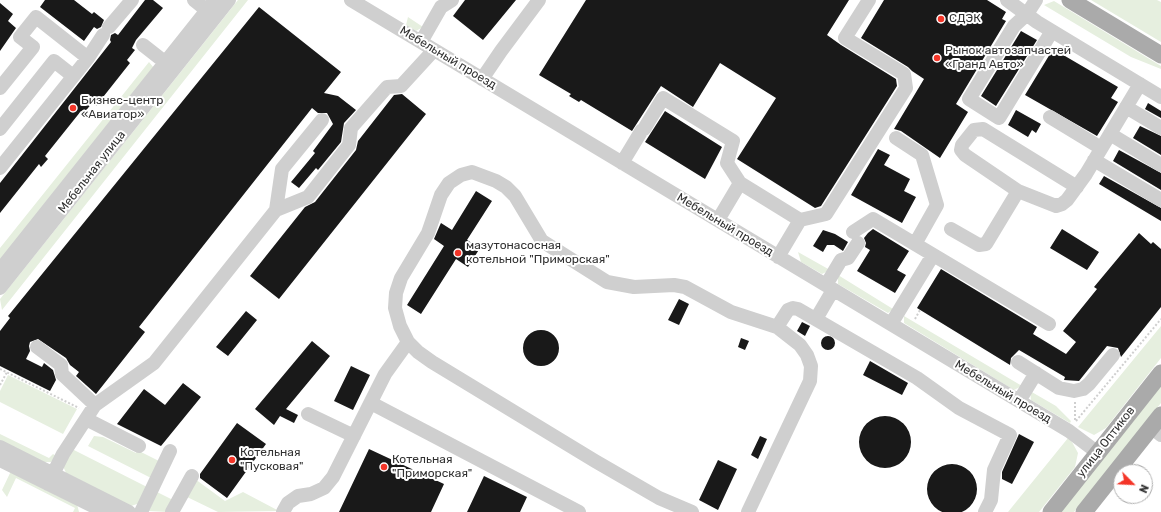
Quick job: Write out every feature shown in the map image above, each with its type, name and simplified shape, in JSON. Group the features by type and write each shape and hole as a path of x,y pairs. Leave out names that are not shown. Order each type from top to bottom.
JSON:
{"main road":[{"path":"1070,0 1161,55"},
{"name":"улица Оптиков","path":"1051,512 1161,373"},
{"path":"1084,512 1158,426"}],"street":[{"path":"0,167 88,58 106,31 132,0"},
{"path":"194,0 212,9"},
{"name":"Мебельная улица","path":"0,288 212,9 229,0"},
{"name":"Мебельный проезд","path":"351,0 1069,431 1098,453"},
{"path":"482,79 539,0"},
{"path":"622,163 663,98 733,141 727,163 740,183 800,220 826,214 906,88 904,74 845,38 869,0"},
{"path":"862,29 880,0"},
{"path":"1007,0 1052,31 1161,96"},
{"path":"1036,0 1027,14 1014,26 969,99 999,118 1052,31"},
{"path":"421,42 445,2"},
{"path":"0,88 33,47 20,37 36,17 88,58"},
{"path":"143,45 169,66"},
{"path":"51,479 58,451 87,411 154,363 276,210 308,197 350,145 351,128 387,87 401,86 434,50"},
{"path":"0,129 54,61 73,76"},
{"name":"Мебельная улица","path":"0,270 169,66"},
{"path":"1077,186 983,129 974,130 962,145 961,150 965,155 1018,191 1056,206 1067,200 1077,186 1140,84"},
{"path":"1126,107 1161,128"},
{"path":"1050,117 1101,148"},
{"path":"276,210 282,169 322,120"},
{"path":"1110,134 1161,165"},
{"path":"896,138 922,155 937,205 915,244"},
{"path":"1094,160 1161,200"},
{"path":"692,512 659,498 595,461 432,362 418,352 408,342 400,326 395,308 396,293 401,278 428,233 441,195 450,183 461,175 472,172 496,181 506,187 515,196 542,241 607,282 634,287 685,286 731,312 777,327 800,345 807,355 811,366 810,381 748,512"},
{"path":"718,220 740,183"},
{"path":"951,229 979,245 986,244 1018,191"},
{"path":"816,319 841,260 848,258 855,237 873,219 1049,324"},
{"path":"778,257 800,220"},
{"path":"891,324 933,255"},
{"path":"777,327 784,314 793,308 816,319 917,378 959,408 1010,435 994,470 991,500 985,512"},
{"path":"283,512 288,502 298,496 311,494 324,488 333,477 385,374 408,342"},
{"path":"37,347 61,365 62,374 87,411 139,446"},
{"path":"1018,362 1059,388 1074,391 1083,389 1089,384 1113,355"},
{"path":"1019,401 1036,373"},
{"path":"371,403 579,512"},
{"path":"308,414 354,436"},
{"path":"0,447 89,503 106,509 129,512"},
{"path":"141,512 170,451"},
{"path":"0,460 51,479"},
{"path":"172,512 192,476"}],"path":[{"path":"915,319 920,310"},
{"path":"1073,425 1161,319"},
{"path":"0,369 87,411"},
{"path":"0,385 6,372"},
{"path":"1074,391 1075,422"}],"green space":[{"path":"238,0 248,0 2,310 0,299"},
{"path":"1091,0 1157,0 1161,2 1161,42"},
{"path":"1054,1 1161,66 1161,69 1131,57 1044,5"},
{"path":"408,17 423,27 416,31 406,25"},
{"path":"149,62 154,68 0,260 0,248"},
{"path":"798,252 830,270 822,274 801,262"},
{"path":"838,275 893,309 888,313 838,284"},
{"path":"904,316 1022,386 1014,390 904,323"},
{"path":"1161,326 1161,358 1106,428 1094,435 1078,427"},
{"path":"8,375 77,409 63,434 0,402 0,391"},
{"path":"1161,385 1161,403 1074,512 1060,512"},
{"path":"1030,391 1056,406 1071,421 1070,423 1031,400"},
{"path":"0,434 49,458 53,454 56,456 51,462 44,462 0,440"},
{"path":"94,436 103,437 136,453 137,450 161,462 153,479 88,446"},
{"path":"1068,438 1078,453 1075,467 1039,512 1008,512"},
{"path":"72,449 149,488 140,503 131,506 66,473 63,466"},
{"path":"11,471 77,504 79,512 73,512 75,508 16,478 7,497 2,490"},
{"path":"195,479 225,501 243,492 279,511 218,512 185,496"},
{"path":"157,492 173,500 167,512 149,511"}],"building":[{"path":"45,0 74,0 92,14 94,12 104,20 101,27 97,29 94,27 84,41 40,7"},
{"name":"Бизнес-центр «Авиатор»","path":"145,0 153,0 163,8 136,40 132,48 135,50 127,60 130,63 96,106 92,103 84,113 81,111 45,156 48,159 41,167 39,164 0,213 0,183 111,42 111,35 115,33 118,35"},
{"path":"465,0 516,0 483,40 453,16"},
{"path":"586,0 849,0 827,35 896,79 897,86 821,206 815,208 737,159 776,98 720,63 693,107 661,86 632,131 581,100 579,102 569,96 571,94 539,75"},
{"name":"Рынок автозапчастей «Гранд Авто»","path":"884,0 987,0 1006,12 1002,19 1006,21 956,104 968,112 940,158 901,131 894,129 924,79 908,67 861,38"},
{"path":"0,3 13,14 8,21 16,28 0,51"},
{"path":"259,7 341,72 324,93 338,96 356,110 344,123 341,142 318,170 316,168 299,188 291,182 315,153 313,151 333,124 327,113 318,113 312,108 139,327 145,332 96,394 76,376 79,372 70,365 66,358 38,339 30,342 30,351 26,359 42,367 44,363 53,370 56,380 50,391 0,366 0,331 10,318 8,316"},
{"path":"1021,31 1037,40 996,106 981,96"},
{"path":"1053,49 1118,87 1111,98 1118,102 1097,136 1025,95"},
{"path":"402,94 426,114 279,299 250,276 305,207 315,202 356,150 358,141 394,95"},
{"path":"1148,103 1161,111 1161,118 1145,109"},
{"path":"1016,110 1041,124 1036,133 1032,130 1028,137 1008,125"},
{"path":"665,111 722,147 705,179 645,142"},
{"path":"1140,126 1161,136 1161,155 1133,138"},
{"path":"878,149 890,155 884,165 910,179 904,191 916,197 902,223 851,195"},
{"path":"1119,150 1161,173 1161,190 1113,161"},
{"path":"1104,176 1161,208 1161,221 1099,184"},
{"name":"мазутонасосная котельной \"Приморская\"","path":"476,191 492,201 467,240 480,248 468,267 456,259 421,314 407,305 444,246 434,239 440,225 441,223 452,230"},
{"path":"873,229 909,251 897,270 906,275 895,293 857,271 870,250 865,247 866,243 864,238"},
{"path":"1062,229 1099,252 1087,270 1050,248"},
{"path":"823,230 835,234 848,242 843,251 834,245 827,245 823,252 813,246"},
{"path":"1139,233 1151,244 1153,242 1161,249 1161,307 1121,357 1118,348 1107,346 1079,381 1064,380 1065,377 1019,350 1011,358 1010,365 917,308 941,269 1037,327 1033,334 1066,354 1076,342 1063,331 1097,289 1094,287"},
{"path":"679,299 689,304 679,325 668,320"},
{"path":"246,311 257,320 228,356 216,347"},
{"path":"802,322 810,326 805,336 797,331"},
{"path":"545,330 554,335 558,341 558,355 554,361 545,366 537,366 528,361 524,355 523,344 528,335 534,331"},
{"path":"828,336 833,338 835,343 833,348 828,350 823,348 821,343 823,338"},
{"path":"741,338 749,341 745,350 738,347"},
{"path":"312,341 330,356 286,409 298,415 294,423 280,416 274,425 255,409"},
{"path":"870,361 908,383 902,395 863,375"},
{"path":"351,366 370,375 353,410 334,401"},
{"path":"183,383 201,397 161,446 117,424 144,389 165,405"},
{"path":"885,416 895,418 903,424 909,432 911,442 909,452 903,460 895,466 885,468 875,466 867,460 861,452 859,442 861,432 867,424 875,418"},
{"name":"Котельная \"Пусковая\"","path":"237,423 266,444 227,498 200,478 200,474"},
{"path":"1019,434 1034,442 1012,484 1002,479 1002,472"},
{"path":"760,436 767,439 758,459 751,455"},
{"name":"Котельная \"Приморская\"","path":"369,449 444,484 431,512 339,512"},
{"path":"718,460 737,469 718,510 699,500"},
{"path":"947,464 957,464 970,471 977,484 977,494 970,507 957,514 947,514 938,510 931,503 927,494 927,484 931,475 938,468"},
{"name":"Котельная \"Приморская\"","path":"484,476 527,497 520,512 467,512"}],"place":[{"name":"СДЭК","path":"941,19"},
{"name":"Рынок автозапчастей «Гранд Авто»","path":"937,58"},
{"name":"Бизнес-центр «Авиатор»","path":"73,108"},
{"name":"мазутонасосная котельной \"Приморская\"","path":"458,253"},
{"name":"Котельная \"Пусковая\"","path":"232,460"},
{"name":"Котельная \"Приморская\"","path":"384,467"}]}
